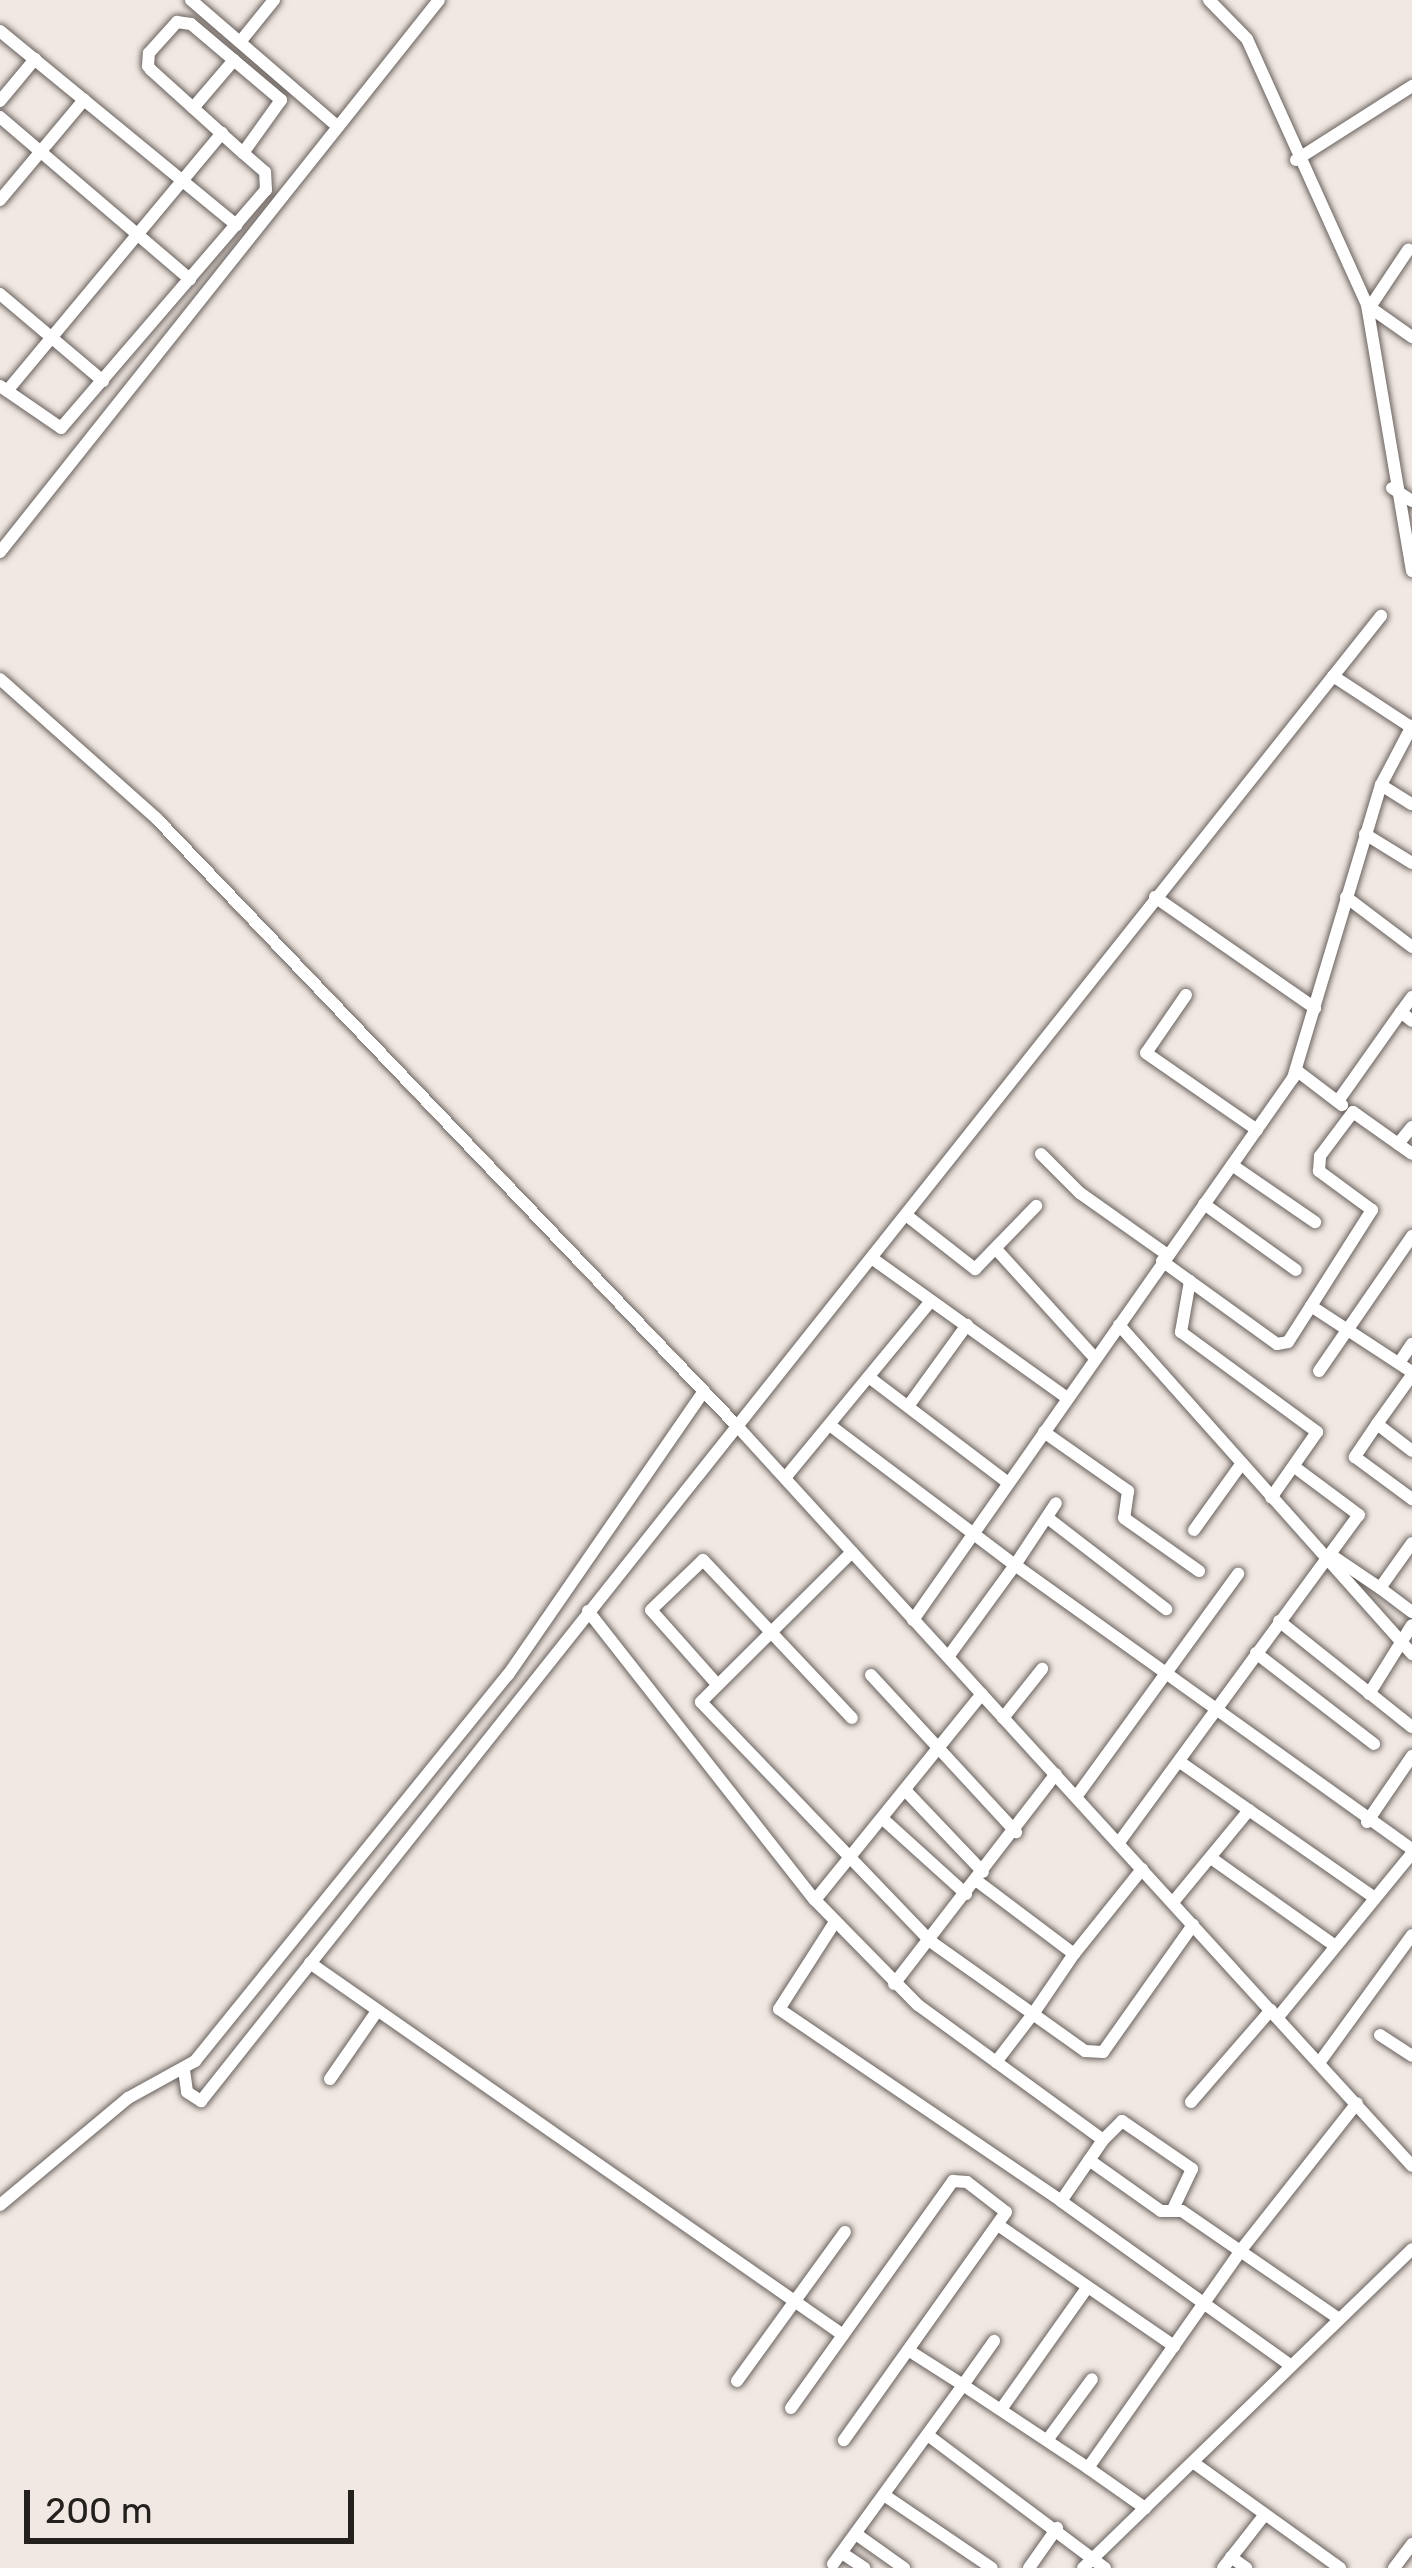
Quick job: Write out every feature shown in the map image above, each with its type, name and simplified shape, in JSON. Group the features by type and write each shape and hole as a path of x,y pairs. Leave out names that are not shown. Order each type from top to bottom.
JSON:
{"street":[{"path":"191,0 338,127"},
{"path":"240,42 274,0"},
{"path":"0,551 439,0"},
{"path":"1209,0 1247,39 1296,160 1368,306 1392,488 1412,572"},
{"path":"222,134 53,338 3,389 57,430 268,184 244,153 146,62 173,25 187,22 281,104 244,153"},
{"path":"0,31 236,225"},
{"path":"0,101 35,59"},
{"path":"193,108 234,60"},
{"path":"1296,160 1412,86"},
{"path":"0,200 84,100"},
{"path":"0,116 190,279"},
{"path":"1368,306 1408,250"},
{"path":"1,296 103,381"},
{"path":"1368,306 1412,338"},
{"path":"1392,488 1412,501"},
{"path":"184,2070 188,2092 201,2101 1381,616"},
{"path":"913,1620 968,1534 1296,1070 1364,834 1381,785 1412,727 1334,676"},
{"path":"0,679 156,818 704,1391 1120,1841 1412,2166"},
{"path":"1381,785 1412,803"},
{"path":"1364,834 1412,862"},
{"path":"1155,897 1315,1008"},
{"path":"1346,897 1412,947"},
{"path":"1186,995 1146,1053 1257,1130"},
{"path":"1338,1101 1406,1016 1412,997"},
{"path":"1296,1070 1412,1154"},
{"path":"1041,1154 1080,1193 1190,1281 1281,1345 1371,1215 1366,1202 1316,1167 1353,1112"},
{"path":"1398,1144 1412,1127"},
{"path":"1232,1165 1315,1222"},
{"path":"1204,1204 1296,1270"},
{"path":"905,1215 969,1268 995,1249 1036,1206"},
{"path":"1319,1371 1412,1236"},
{"path":"995,1249 1095,1358"},
{"path":"873,1259 1067,1398"},
{"path":"1190,1281 1181,1332 1316,1427 1296,1468 1271,1498"},
{"path":"785,1478 932,1301"},
{"path":"1311,1306 1412,1373 1355,1457 1412,1499"},
{"path":"908,1405 968,1325"},
{"path":"1119,1325 1412,1654"},
{"path":"1399,1363 1412,1344"},
{"path":"870,1378 1007,1482"},
{"path":"0,2206 128,2098 184,2070 508,1675 704,1391"},
{"path":"1377,1424 1412,1451"},
{"path":"831,1426 968,1534 1412,1851 1191,2102"},
{"path":"1044,1432 1128,1491 1124,1519 1199,1571"},
{"path":"1194,1530 1241,1463"},
{"path":"1120,1841 1359,1515 1296,1468"},
{"path":"948,1657 1057,1503"},
{"path":"1049,1519 1166,1609"},
{"path":"1380,1588 1412,1544"},
{"path":"852,1552 715,1682 701,1702 930,1941 1085,2051 1103,2052 1193,1925"},
{"path":"1329,1558 1412,1612"},
{"path":"715,1682 653,1614 665,1593 704,1560 852,1718"},
{"path":"1076,1797 1238,1574"},
{"path":"588,1611 832,1925 894,1984 1103,2140"},
{"path":"1279,1621 1412,1727"},
{"path":"1369,1694 1412,1625"},
{"path":"1256,1653 1374,1744"},
{"path":"1003,1718 1042,1669"},
{"path":"871,1675 1016,1832"},
{"path":"815,1900 982,1694"},
{"path":"1367,1822 1412,1756"},
{"path":"1180,1762 1372,1896"},
{"path":"894,1984 1016,1832 1056,1774"},
{"path":"905,1790 980,1876 1074,1954"},
{"path":"1174,1901 1249,1810"},
{"path":"884,1819 966,1894"},
{"path":"1211,1858 1334,1945"},
{"path":"996,2062 1142,1869"},
{"path":"832,1925 779,2009 1287,2363"},
{"path":"1318,2063 1412,1935"},
{"path":"310,1963 843,2335"},
{"path":"330,2079 377,2011"},
{"path":"1380,2035 1411,2053"},
{"path":"1088,2468 1241,2249 1357,2102"},
{"path":"1060,2201 1122,2121 1192,2169 1173,2209"},
{"path":"1089,2160 1161,2211 1173,2209 1241,2249 1336,2317"},
{"path":"791,2408 953,2181 1002,2205 998,2225 844,2440"},
{"path":"998,2225 1174,2346"},
{"path":"737,2381 845,2232"},
{"path":"1087,2562 1194,2463 1287,2363 1412,2249"},
{"path":"1002,2408 1087,2288"},
{"path":"864,2568 837,2558 994,2341"},
{"path":"908,2350 1002,2408 1145,2508"},
{"path":"1048,2439 1092,2379"},
{"path":"928,2436 1057,2528 1087,2562 1105,2568"},
{"path":"1194,2463 1262,2518 1340,2568"},
{"path":"884,2495 992,2568"},
{"path":"1246,2568 1227,2562 1262,2518"},
{"path":"1029,2568 1057,2528"},
{"path":"856,2534 904,2568"},
{"path":"1394,2568 1412,2545"}]}
